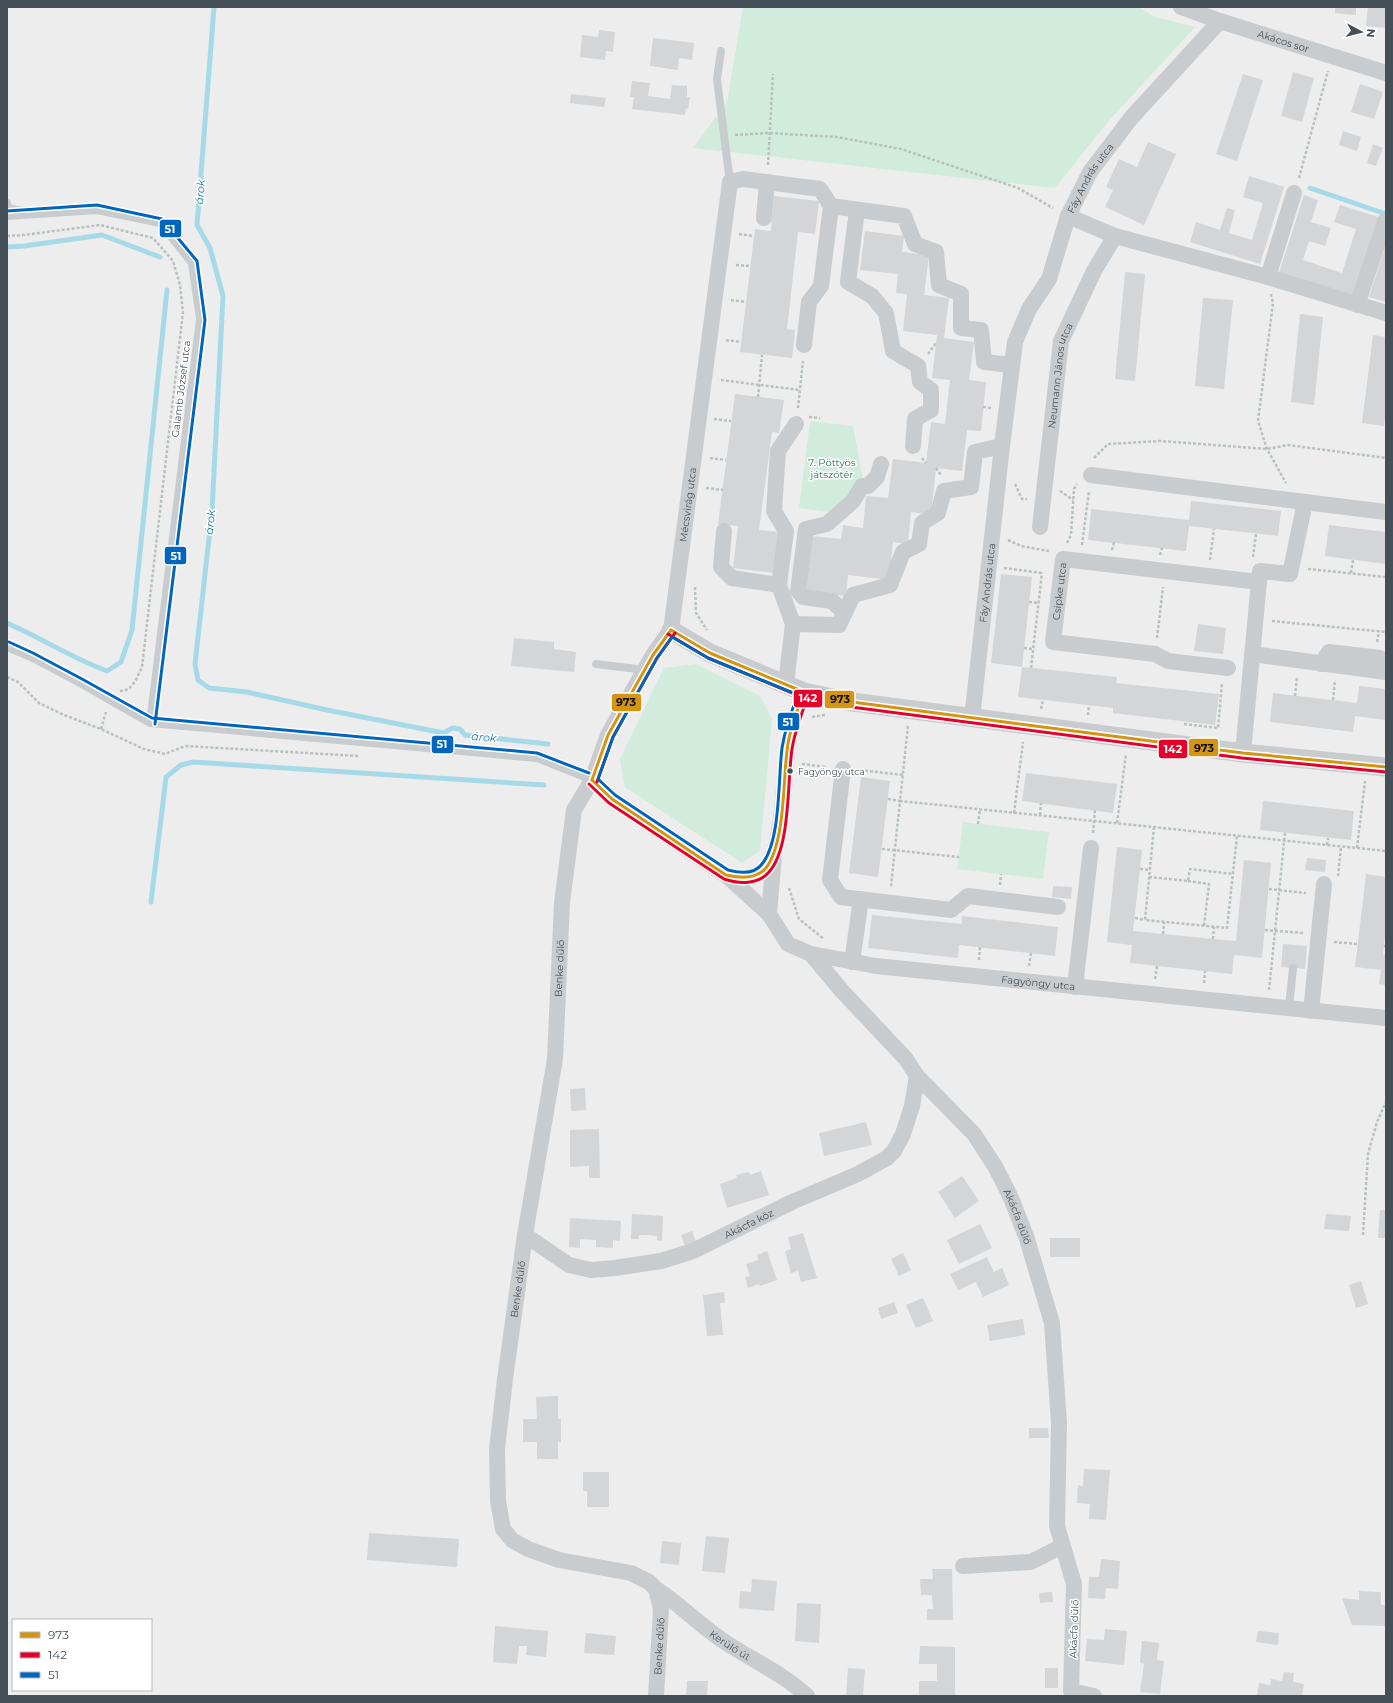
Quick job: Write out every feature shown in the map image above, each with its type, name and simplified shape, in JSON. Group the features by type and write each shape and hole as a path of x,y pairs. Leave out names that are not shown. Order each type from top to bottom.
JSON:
{"street":[{"name":"Akácos sor","path":"1181,7 1220,21 1386,73"},
{"name":"Fáy András utca","path":"972,719 1002,446 1016,342 1029,309 1049,279 1068,216 1090,172 1131,118 1220,21"},
{"path":"730,182 743,179 820,189 831,206 821,286 809,302 804,345"},
{"name":"Mécsvirág utca","path":"592,780 608,735 645,670 671,630 730,182"},
{"path":"764,218 767,182"},
{"path":"1268,277 1294,194"},
{"path":"831,206 904,216 915,244 936,252 939,285 961,294 961,328 981,330 984,362 1012,365"},
{"path":"857,210 848,282 872,296 886,314 893,350 918,366 920,382 931,390 931,410 915,418 913,446"},
{"path":"1068,216 1115,236 1268,277 1386,313"},
{"path":"1357,305 1385,221"},
{"name":"Neumann János utca","path":"1040,527 1061,340 1094,271 1115,236"},
{"path":"786,684 793,624 779,585 786,531 774,511 778,451 796,424"},
{"path":"793,624 839,625 853,595 890,585 902,552 919,544 922,523 938,512 944,491 970,487 975,452 1002,446"},
{"path":"845,613 832,601 803,597 798,591 806,529 827,524 853,501 862,486 868,486 877,477 881,464"},
{"path":"1087,472 1386,512"},
{"path":"1243,753 1260,571 1290,574 1299,501"},
{"path":"724,531 720,567 732,578 779,585"},
{"name":"Csipke utca","path":"1228,668 1168,661 1155,654 1053,642 1062,556 1080,561 1259,582"},
{"path":"671,630 710,653 804,692 852,702 972,719 1243,753 1386,767"},
{"path":"1252,654 1321,664 1383,665"},
{"path":"769,914 774,855 778,838 788,748 796,715 804,692"},
{"path":"843,769 830,880 842,897 951,910 968,896 1058,906"},
{"name":"Fagyöngy utca","path":"592,780 612,799 726,875 769,914 788,944 811,954 876,966 1386,1018"},
{"name":"Benke dűlő","path":"592,780 574,810 562,902 554,1059 525,1235 504,1379 497,1448 498,1501 503,1529 512,1540 528,1549 559,1560 631,1573 648,1582 656,1589 661,1609 656,1696"},
{"path":"1075,987 1091,848"},
{"path":"726,875 741,878 757,876 766,868 774,855"},
{"path":"1311,1011 1325,938 1328,887"},
{"path":"852,962 860,899"},
{"name":"Akácfa dűlő","path":"811,954 842,991 906,1059 917,1076 974,1134 996,1168 1011,1198 1027,1238 1052,1323 1059,1423 1056,1526 1074,1584 1071,1691 1094,1696"},
{"name":"Akácfa köz","path":"525,1235 568,1265 591,1270 615,1268 661,1260 693,1251 792,1202 858,1174 887,1158 894,1151 903,1134 912,1106 917,1076"},
{"path":"962,1566 1030,1562 1062,1546"},
{"name":"Kerülő út","path":"656,1589 671,1599 721,1640 774,1670 793,1683 807,1696"}],"lane":[{"path":"721,51 717,79 730,182"},
{"path":"7,203 8,208 37,214"},
{"name":"Galamb József utca","path":"7,216 97,210 160,223 192,263 200,319 150,723"},
{"path":"7,647 31,657 150,723 537,758 592,780"},
{"path":"596,664 645,670"},
{"path":"1289,1008 1292,968"}],"path":[{"path":"1294,194 1332,57"},
{"path":"767,182 773,74"},
{"path":"724,135 769,133 837,137 901,150 1018,188 1068,216"},
{"path":"7,236 100,225 153,238 173,262 180,285 183,312 142,667 132,686 122,691 112,690 101,729"},
{"path":"737,234 753,236"},
{"path":"741,265 749,266"},
{"path":"1268,277 1273,303 1258,421 1267,449 1299,501"},
{"path":"729,293 728,300 746,302"},
{"path":"723,340 724,334"},
{"path":"731,341 741,342"},
{"path":"796,424 804,345"},
{"path":"758,397 762,355"},
{"path":"704,378 800,390"},
{"path":"712,426 713,418 731,421"},
{"path":"994,515 1006,538 1021,546 1062,556 1071,535 1074,489 1108,444 1160,441 1267,449 1288,446 1386,458"},
{"path":"708,465 710,450"},
{"path":"709,458 726,460"},
{"path":"1000,468 1016,485 1022,499 1043,498"},
{"path":"705,495 706,480"},
{"path":"706,488 722,490"},
{"path":"1080,561 1087,509"},
{"path":"1208,576 1214,529"},
{"path":"1350,573 1352,560"},
{"path":"1002,568 1042,573 1031,668"},
{"path":"695,581 696,613 708,631"},
{"path":"1155,654 1163,587"},
{"path":"1029,602 1039,603"},
{"path":"1255,619 1386,632"},
{"path":"1024,648 1034,649"},
{"path":"1295,696 1297,678"},
{"path":"1333,700 1334,683"},
{"path":"1184,724 1218,728 1222,694"},
{"path":"1041,713 1042,700"},
{"path":"1088,719 1089,705"},
{"path":"889,902 908,726"},
{"path":"1014,813 1023,739"},
{"path":"1117,823 1126,751"},
{"path":"801,764 903,775"},
{"path":"1357,848 1365,778"},
{"path":"888,799 1386,851"},
{"path":"1040,815 1041,803"},
{"path":"978,824 980,809"},
{"path":"1094,821 1095,810"},
{"path":"1145,920 1154,827"},
{"path":"1268,996 1285,833"},
{"path":"1135,918 1227,928 1237,836"},
{"path":"1327,845 1328,838"},
{"path":"1269,889 1279,890 1328,887 1342,847"},
{"path":"882,849 959,857"},
{"path":"1140,869 1150,870"},
{"path":"1188,881 1190,869 1233,874"},
{"path":"1000,883 1001,874"},
{"path":"1149,877 1209,884 1204,926"},
{"path":"788,884 799,919 826,940"},
{"path":"1162,934 1164,922"},
{"path":"1213,939 1214,927"},
{"path":"1265,930 1275,930 1358,944"},
{"path":"979,958 980,947"},
{"path":"1028,972 1030,953"},
{"path":"1155,984 1157,966"},
{"path":"1203,989 1205,971"},
{"path":"1363,1236 1368,1154 1377,1122 1386,1102"}],"green space":[{"path":"743,7 1139,7 1155,17 1195,27 1106,124 1055,188 693,148 727,102"},
{"name":"7. Pöttyös játszótér","path":"810,421 853,426 863,478 831,512 799,508"},
{"path":"696,664 760,696 772,719 760,851 742,863 625,787 620,759 664,668"},
{"path":"963,822 1049,832 1043,879 957,869"}],"building":[{"path":"1335,7 1356,7 1356,15 1335,13"},
{"path":"1368,7 1386,7 1386,28 1366,26"},
{"path":"599,30 615,32 613,52 606,51 605,60 580,57 582,35 598,37"},
{"path":"653,38 694,43 692,60 679,58 678,70 650,66"},
{"path":"1293,72 1314,78 1302,122 1281,116"},
{"path":"1243,74 1263,80 1237,161 1216,154"},
{"path":"632,81 650,83 648,96 670,99 672,85 687,86 687,97 690,97 688,109 686,108 685,115 632,109 634,97 630,97"},
{"path":"1360,84 1383,92 1374,119 1351,112"},
{"path":"571,94 606,98 604,107 570,103"},
{"path":"1343,131 1361,137 1357,151 1339,145"},
{"path":"1148,142 1176,154 1144,225 1105,207 1113,190 1106,187 1119,159 1137,167"},
{"path":"1373,144 1383,148 1376,166 1367,163"},
{"path":"1249,176 1284,187 1260,264 1190,242 1196,222 1220,230 1227,208 1235,210 1229,233 1252,240 1263,203 1243,197"},
{"path":"1304,195 1318,200 1311,222 1331,228 1325,246 1309,241 1303,260 1342,273 1356,229 1334,222 1340,205 1378,217 1353,297 1279,273"},
{"path":"774,196 819,201 815,234 798,232 787,329 795,330 792,358 740,352 755,229 771,231"},
{"path":"865,231 904,236 902,252 929,255 924,295 949,298 944,338 974,342 969,380 986,382 981,431 967,430 962,471 936,468 931,515 911,512 908,544 893,542 889,580 848,575 846,596 804,591 811,536 841,539 843,525 863,528 866,496 888,498 893,459 926,463 931,422 945,424 950,380 932,378 937,335 903,331 907,294 896,293 898,274 860,270"},
{"path":"1386,244 1386,302 1369,297"},
{"path":"1125,272 1145,274 1135,381 1115,379"},
{"path":"1203,298 1233,300 1224,389 1195,386"},
{"path":"1300,314 1323,317 1314,405 1291,402"},
{"path":"1373,335 1386,337 1386,410 1384,426 1362,423"},
{"path":"735,394 784,400 779,433 772,432 759,530 780,532 775,573 733,568 738,526 718,524"},
{"path":"1191,501 1281,511 1278,536 1189,526 1186,551 1088,540 1091,509 1189,520"},
{"path":"1329,525 1386,532 1386,564 1325,556"},
{"path":"1001,574 1032,577 1022,667 991,663"},
{"path":"1198,624 1226,628 1223,654 1194,651"},
{"path":"514,638 554,642 554,649 576,652 574,672 511,666"},
{"path":"1022,667 1117,677 1116,683 1219,694 1215,725 1113,713 1113,708 1018,697"},
{"path":"1359,686 1386,689 1386,720 1355,716 1353,732 1270,722 1273,693 1357,703"},
{"path":"1026,773 1117,784 1113,813 1022,801"},
{"path":"861,777 890,781 878,877 849,873"},
{"path":"1263,801 1354,811 1351,840 1260,830"},
{"path":"1117,847 1142,850 1133,931 1236,941 1244,860 1271,863 1262,958 1234,955 1232,974 1130,963 1132,945 1107,942"},
{"path":"1307,858 1326,860 1325,872 1305,870"},
{"path":"1366,874 1386,877 1386,926 1383,955 1386,955 1386,985 1379,984 1381,970 1355,967"},
{"path":"1053,886 1072,887 1071,899 1052,897"},
{"path":"872,915 962,924 962,916 1058,927 1055,956 959,945 958,958 868,948"},
{"path":"1283,944 1307,946 1305,969 1281,967"},
{"path":"585,1088 586,1110 571,1111 570,1089"},
{"path":"866,1122 872,1145 824,1156 819,1133"},
{"path":"599,1129 600,1178 589,1178 589,1166 570,1167 570,1130"},
{"path":"761,1171 769,1195 727,1208 720,1184 737,1178 736,1175 749,1172 750,1175"},
{"path":"962,1176 979,1201 955,1218 938,1192"},
{"path":"1380,1210 1386,1210 1386,1238 1378,1238"},
{"path":"632,1214 663,1216 662,1241 657,1240 657,1236 648,1235 639,1235 639,1239 631,1239"},
{"path":"1326,1214 1351,1216 1349,1231 1324,1229"},
{"path":"570,1218 621,1221 620,1241 613,1240 613,1248 596,1247 596,1240 580,1239 580,1248 569,1247"},
{"path":"980,1224 992,1248 959,1264 947,1240"},
{"path":"692,1231 697,1245 686,1249 681,1235"},
{"path":"803,1233 817,1278 801,1282 798,1271 791,1273 785,1251 791,1249 788,1237"},
{"path":"1050,1238 1080,1238 1080,1257 1050,1257"},
{"path":"767,1251 777,1280 760,1286 759,1284 748,1288 745,1277 750,1276 746,1264 758,1260 757,1255"},
{"path":"903,1253 911,1270 899,1276 891,1259"},
{"path":"987,1257 994,1272 1002,1268 1009,1285 983,1297 976,1282 958,1290 950,1274"},
{"path":"1361,1281 1368,1304 1356,1308 1349,1285"},
{"path":"724,1292 725,1303 720,1303 723,1335 707,1336 703,1295"},
{"path":"923,1298 933,1321 916,1328 906,1305"},
{"path":"894,1302 898,1313 881,1319 878,1308"},
{"path":"1023,1319 1025,1335 990,1341 987,1325"},
{"path":"558,1396 558,1419 561,1419 561,1442 558,1442 558,1459 537,1459 537,1442 523,1442 523,1419 537,1419 536,1397"},
{"path":"1029,1428 1048,1428 1049,1438 1029,1438"},
{"path":"1084,1469 1110,1470 1106,1520 1089,1519 1090,1504 1077,1503 1078,1485 1083,1486"},
{"path":"583,1472 609,1472 609,1507 587,1507 587,1491 583,1491"},
{"path":"369,1533 459,1539 457,1567 367,1560"},
{"path":"706,1536 729,1538 725,1573 702,1571"},
{"path":"662,1541 681,1543 679,1565 660,1563"},
{"path":"1101,1559 1120,1561 1118,1589 1106,1588 1105,1599 1088,1598 1089,1577 1099,1577"},
{"path":"932,1569 952,1569 953,1620 927,1620 927,1609 933,1609 932,1595 921,1595 920,1579 933,1579"},
{"path":"752,1579 777,1581 774,1611 739,1608 740,1591 751,1592"},
{"path":"1359,1591 1381,1592 1381,1605 1386,1605 1386,1626 1352,1625 1342,1598 1359,1600"},
{"path":"1052,1592 1053,1602 1040,1603 1039,1593"},
{"path":"797,1603 821,1604 819,1643 795,1641"},
{"path":"495,1626 548,1631 546,1657 526,1655 527,1646 519,1646 517,1664 493,1662"},
{"path":"1105,1629 1127,1631 1124,1665 1085,1661 1087,1639 1104,1640"},
{"path":"1258,1631 1279,1633 1278,1645 1256,1642"},
{"path":"586,1633 616,1636 614,1655 584,1653"},
{"path":"1142,1641 1159,1643 1157,1660 1164,1661 1160,1694 1140,1692 1144,1664 1140,1663"},
{"path":"920,1646 955,1647 955,1696 919,1696 919,1681 937,1681 937,1664 919,1664"},
{"path":"848,1668 865,1669 863,1696 846,1696"},
{"path":"1045,1668 1058,1668 1058,1688 1045,1688"},
{"path":"1284,1672 1294,1673 1293,1682 1304,1684 1302,1696 1257,1696 1259,1683 1270,1685 1271,1679 1282,1681"},
{"path":"687,1681 708,1681 707,1696 686,1696"}],"waterway":[{"name":"árok","path":"214,7 197,225 210,248 223,296 212,511 195,664 198,680 209,688 247,692 327,710 444,733 452,728 460,729 465,735 548,744"},
{"path":"1310,188 1386,214"},
{"name":"árok","path":"7,247 102,235 160,257"},
{"name":"árok","path":"7,623 81,660 107,671 121,662 132,630 167,290"},
{"path":"151,902 166,777 181,765 193,762 544,785"}],"transit line":[{"name":"51","path":"7,211 97,205 162,219 197,261 205,320 155,724"},
{"name":"973","path":"671,630 710,653 804,692 852,702 1243,753 1386,767"},
{"name":"973","path":"592,780 608,735 653,655 671,630"},
{"name":"142","path":"597,782 613,737 657,658 675,633"},
{"name":"142","path":"668,634 708,658 802,697 851,707 1242,758 1386,772"},
{"name":"51","path":"672,637 708,658 798,695 788,721 782,748 778,809 773,840 768,854 762,864 759,868 751,872 737,872 728,870 615,795 598,779 613,737 657,658 672,637"},
{"name":"51","path":"9,642 82,679 152,718 537,753 589,773"},
{"name":"973","path":"592,780 612,799 726,875 736,877 757,875 766,868 777,844 782,812 788,744 804,692"},
{"name":"142","path":"589,784 609,803 724,879 736,882 748,882 759,879 769,872 776,861 781,847 787,814 790,763 793,742 801,714 809,694"}],"place":[{"name":"Fagyöngy utca","path":"790,771"}]}
